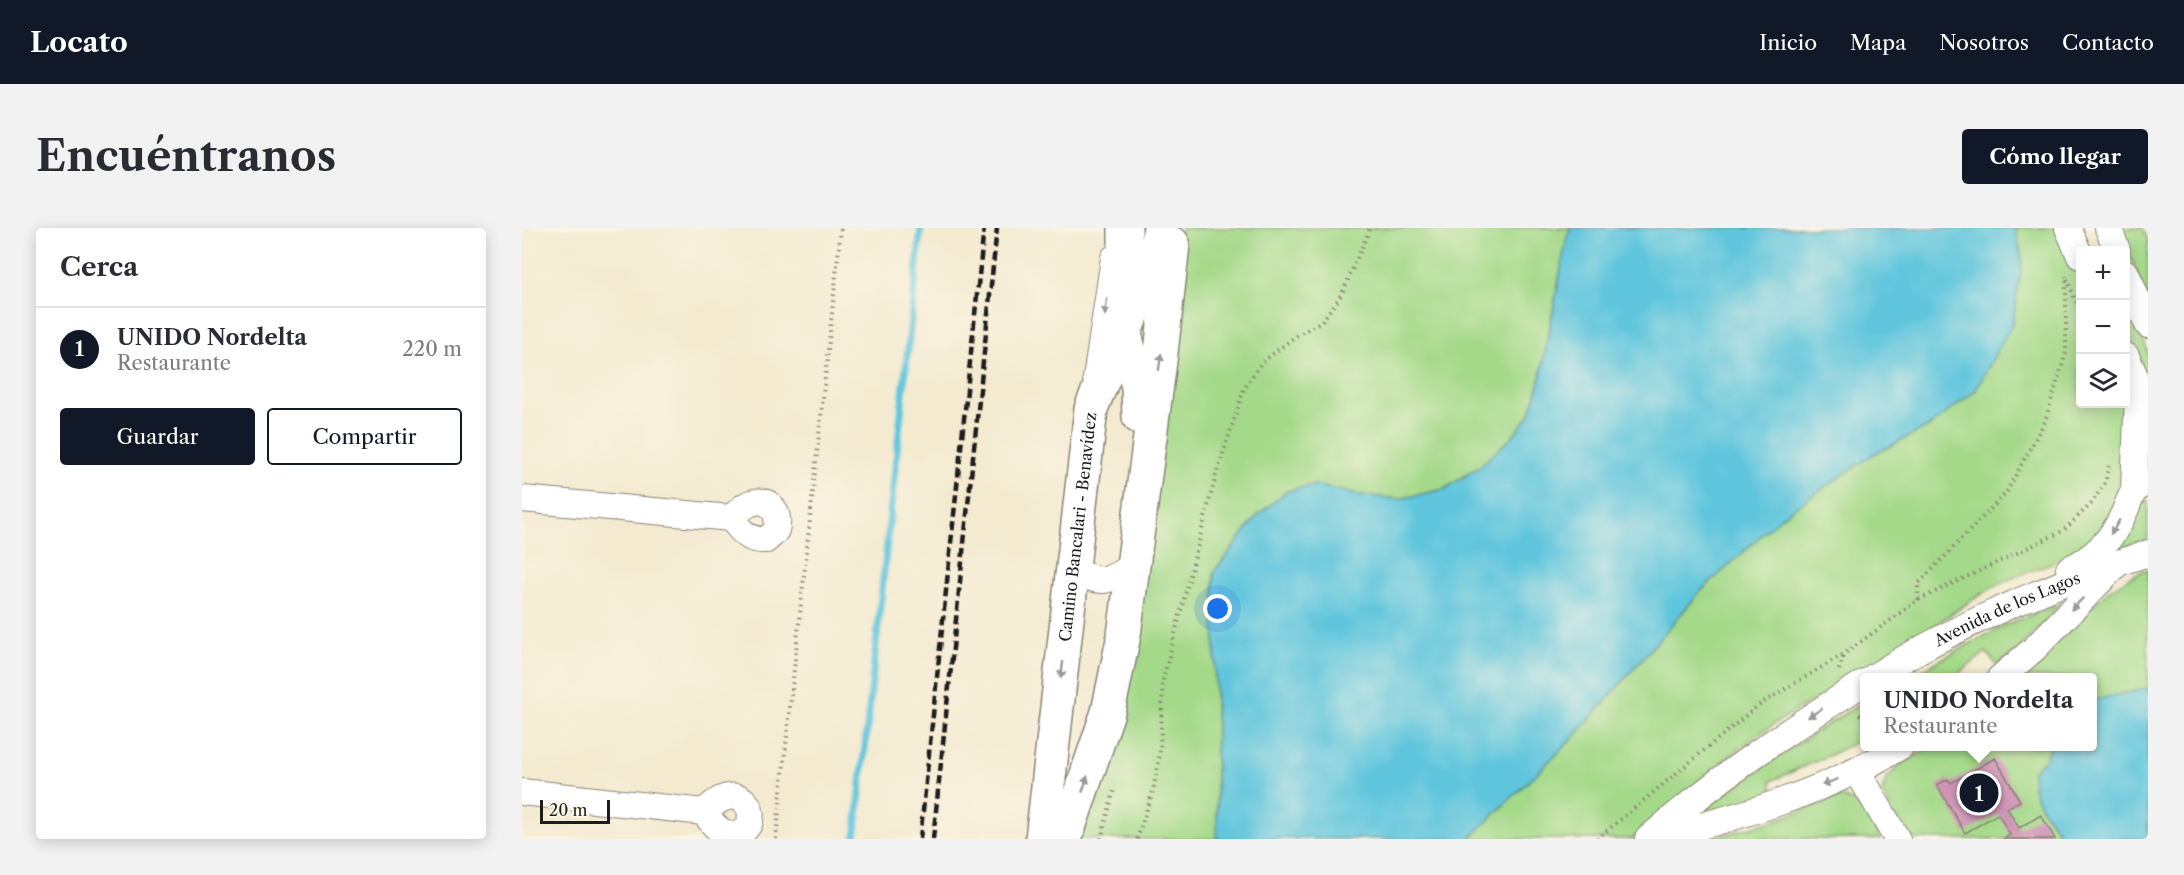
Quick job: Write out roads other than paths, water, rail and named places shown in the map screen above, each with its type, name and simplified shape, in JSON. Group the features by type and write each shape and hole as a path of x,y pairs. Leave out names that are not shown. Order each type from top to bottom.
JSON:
{"main road":[{"path":"1125,228 1125,333 1139,397 1132,566"},
{"name":"Camino Bancalari - Benavídez","path":"1042,839 1091,409 1108,364 1125,333 1156,254 1161,228"},
{"path":"1065,839 1108,712 1124,635 1161,353 1174,228"}],"street":[{"path":"1091,409 1118,228"},
{"path":"2068,228 2073,266"},
{"path":"2108,228 2115,246"},
{"path":"2130,282 2148,325"},
{"path":"1942,639 1968,615 1990,602 2079,564 2095,554 2115,528 2141,485 2138,394 2130,365"},
{"path":"522,499 731,518"},
{"name":"Avenida de los Lagos","path":"1881,673 1942,639 2011,605 2088,573 2148,553"},
{"path":"2006,673 2035,648 2118,563"},
{"path":"1073,570 1091,579 1109,581 1132,566"},
{"path":"1650,839 1728,772 1788,730 1860,685"},
{"path":"1650,839 1777,803 1858,771 1894,751"},
{"path":"1858,771 1897,839"},
{"path":"522,792 704,812"}],"water":[{"path":"1571,228 2016,228 2022,261 2013,323 1975,391 1930,426 1874,454 1782,516 1700,592 1576,735 1469,839 1217,839 1214,572 1257,516 1287,491 1314,485 1359,495 1399,499 1445,489 1479,467 1511,438 1529,416 1539,385 1567,237"},
{"path":"2148,688 2148,839 2063,839 2046,815 2034,792 2032,772 2045,759 2048,751 2097,751 2097,699"}],"waterway":[{"path":"855,839 921,228"}],"railway":[{"path":"920,839 984,228"},
{"path":"933,839 997,228"}],"place":[{"name":"UNIDO Nordelta","path":"1979,793"}]}
